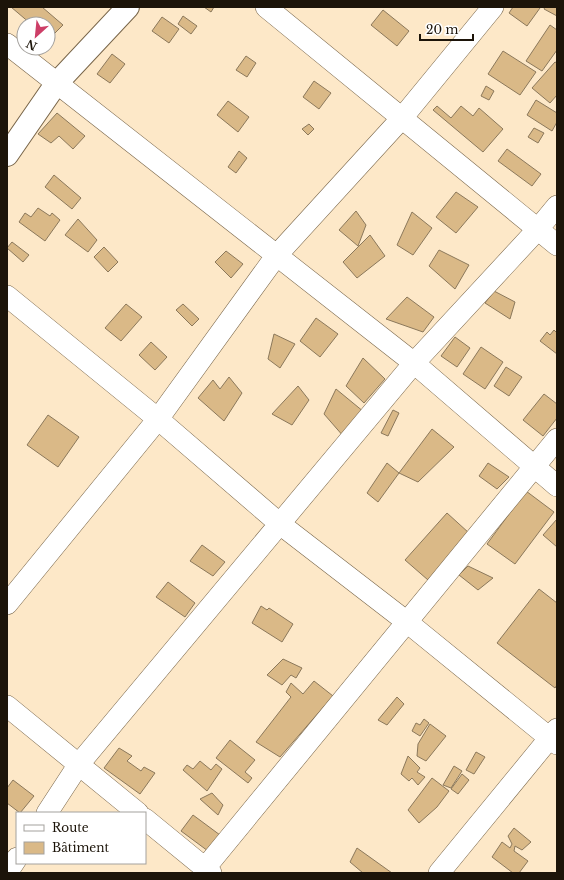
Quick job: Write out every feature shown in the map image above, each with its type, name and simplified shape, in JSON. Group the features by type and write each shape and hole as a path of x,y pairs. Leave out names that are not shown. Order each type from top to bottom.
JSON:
{"street":[{"path":"7,155 56,84 128,7"},
{"path":"266,7 557,245"},
{"path":"7,604 158,419 276,256 402,118 493,7"},
{"path":"7,44 56,84 414,363 557,486"},
{"path":"48,812 79,764 414,363 538,229 557,206"},
{"path":"7,296 158,419 280,524 555,737 440,873"},
{"path":"146,820 208,871 407,622 557,438"},
{"path":"7,706 137,812"},
{"path":"7,873 16,860"}],"building":[{"path":"11,7 42,7 52,16 22,16"},
{"path":"204,7 214,7 211,12"},
{"path":"513,7 540,8 527,26 509,13"},
{"path":"545,7 557,7 557,16 544,9"},
{"path":"383,10 409,31 397,46 371,25"},
{"path":"183,16 197,26 191,34 178,24"},
{"path":"162,17 179,29 169,43 152,31"},
{"path":"56,19 63,25 56,32"},
{"path":"550,25 557,30 557,50 542,71 526,61"},
{"path":"503,51 536,72 520,95 488,74"},
{"path":"112,54 125,64 110,83 97,74"},
{"path":"246,56 256,63 247,77 236,70"},
{"path":"555,62 557,63 557,95 550,103 532,88"},
{"path":"314,81 331,93 319,109 303,97"},
{"path":"486,86 494,91 489,100 481,96"},
{"path":"536,100 557,113 557,122 552,131 527,115"},
{"path":"228,101 249,117 238,132 217,115"},
{"path":"437,106 451,118 461,106 473,116 479,108 503,129 483,152 433,110"},
{"path":"57,113 85,136 73,149 59,136 51,143 38,134"},
{"path":"309,124 314,129 308,135 302,129"},
{"path":"534,128 544,133 538,143 528,137"},
{"path":"507,149 541,174 532,186 498,161"},
{"path":"239,151 247,158 236,173 228,167"},
{"path":"54,175 81,198 72,209 45,187"},
{"path":"456,192 478,207 456,233 436,217"},
{"path":"38,208 50,216 52,213 60,220 45,241 19,222 25,213 31,217"},
{"path":"356,211 366,225 358,246 339,230"},
{"path":"412,212 432,228 413,255 397,245"},
{"path":"78,219 97,240 88,252 65,235"},
{"path":"370,235 385,256 357,278 343,262"},
{"path":"12,242 29,255 23,262 7,248"},
{"path":"104,247 118,262 108,272 94,257"},
{"path":"439,250 469,265 455,289 429,266"},
{"path":"226,251 243,264 231,278 215,262"},
{"path":"494,291 515,302 510,319 485,303"},
{"path":"407,297 434,317 423,332 386,319"},
{"path":"126,304 142,317 121,341 105,328"},
{"path":"183,304 199,319 192,326 176,310"},
{"path":"316,318 338,334 320,357 300,341"},
{"path":"554,330 557,333 557,354 540,341 547,332 550,335"},
{"path":"274,334 295,344 280,368 268,359"},
{"path":"455,337 470,348 457,367 441,356"},
{"path":"151,342 167,357 155,370 139,355"},
{"path":"481,347 503,362 485,389 463,374"},
{"path":"363,358 385,379 364,403 346,386"},
{"path":"506,367 522,377 509,396 494,386"},
{"path":"229,377 242,393 224,421 198,398 213,380 220,389"},
{"path":"298,386 309,400 292,425 272,414"},
{"path":"336,389 364,412 344,437 324,414"},
{"path":"544,394 557,404 557,418 543,436 523,420"},
{"path":"393,410 399,413 388,436 381,433"},
{"path":"48,415 79,437 58,467 27,445"},
{"path":"432,429 454,447 418,482 399,473"},
{"path":"387,463 399,473 378,502 367,493"},
{"path":"488,463 509,477 497,489 479,476"},
{"path":"526,491 554,512 515,564 487,544"},
{"path":"447,513 469,533 428,580 405,560"},
{"path":"557,519 557,547 543,535"},
{"path":"202,545 225,562 213,576 190,561"},
{"path":"468,566 493,578 478,590 459,575"},
{"path":"168,582 195,603 185,617 156,597"},
{"path":"539,589 557,603 557,685 555,688 497,643"},
{"path":"261,606 267,610 269,608 293,624 282,642 252,623"},
{"path":"283,659 302,668 296,678 291,675 282,685 267,675"},
{"path":"314,681 333,696 280,757 256,742 291,697 286,692 291,683 303,694"},
{"path":"397,697 404,704 387,725 378,720"},
{"path":"424,719 429,723 420,736 412,731 416,723 420,725"},
{"path":"430,724 446,736 426,761 417,756 418,744"},
{"path":"230,740 255,760 245,772 252,778 248,783 216,758"},
{"path":"119,748 132,756 127,761 141,771 144,767 155,773 140,794 104,768"},
{"path":"476,752 485,757 474,774 466,770"},
{"path":"408,756 420,768 417,772 425,777 418,785 412,778 409,781 401,774"},
{"path":"200,761 211,770 216,764 222,769 207,791 183,770 187,765 193,769"},
{"path":"454,766 462,771 451,788 443,785"},
{"path":"462,774 469,780 458,794 451,789"},
{"path":"432,778 449,791 437,807 419,823 408,810"},
{"path":"13,780 34,796 21,812 19,812 7,803 7,788"},
{"path":"212,793 223,805 218,815 200,799"},
{"path":"193,815 220,835 208,851 181,831"},
{"path":"514,828 531,842 522,850 515,846 514,851 528,861 519,873 513,873 492,857 502,842 510,848 512,844 508,836"},
{"path":"357,848 392,873 363,873 350,862"}]}
